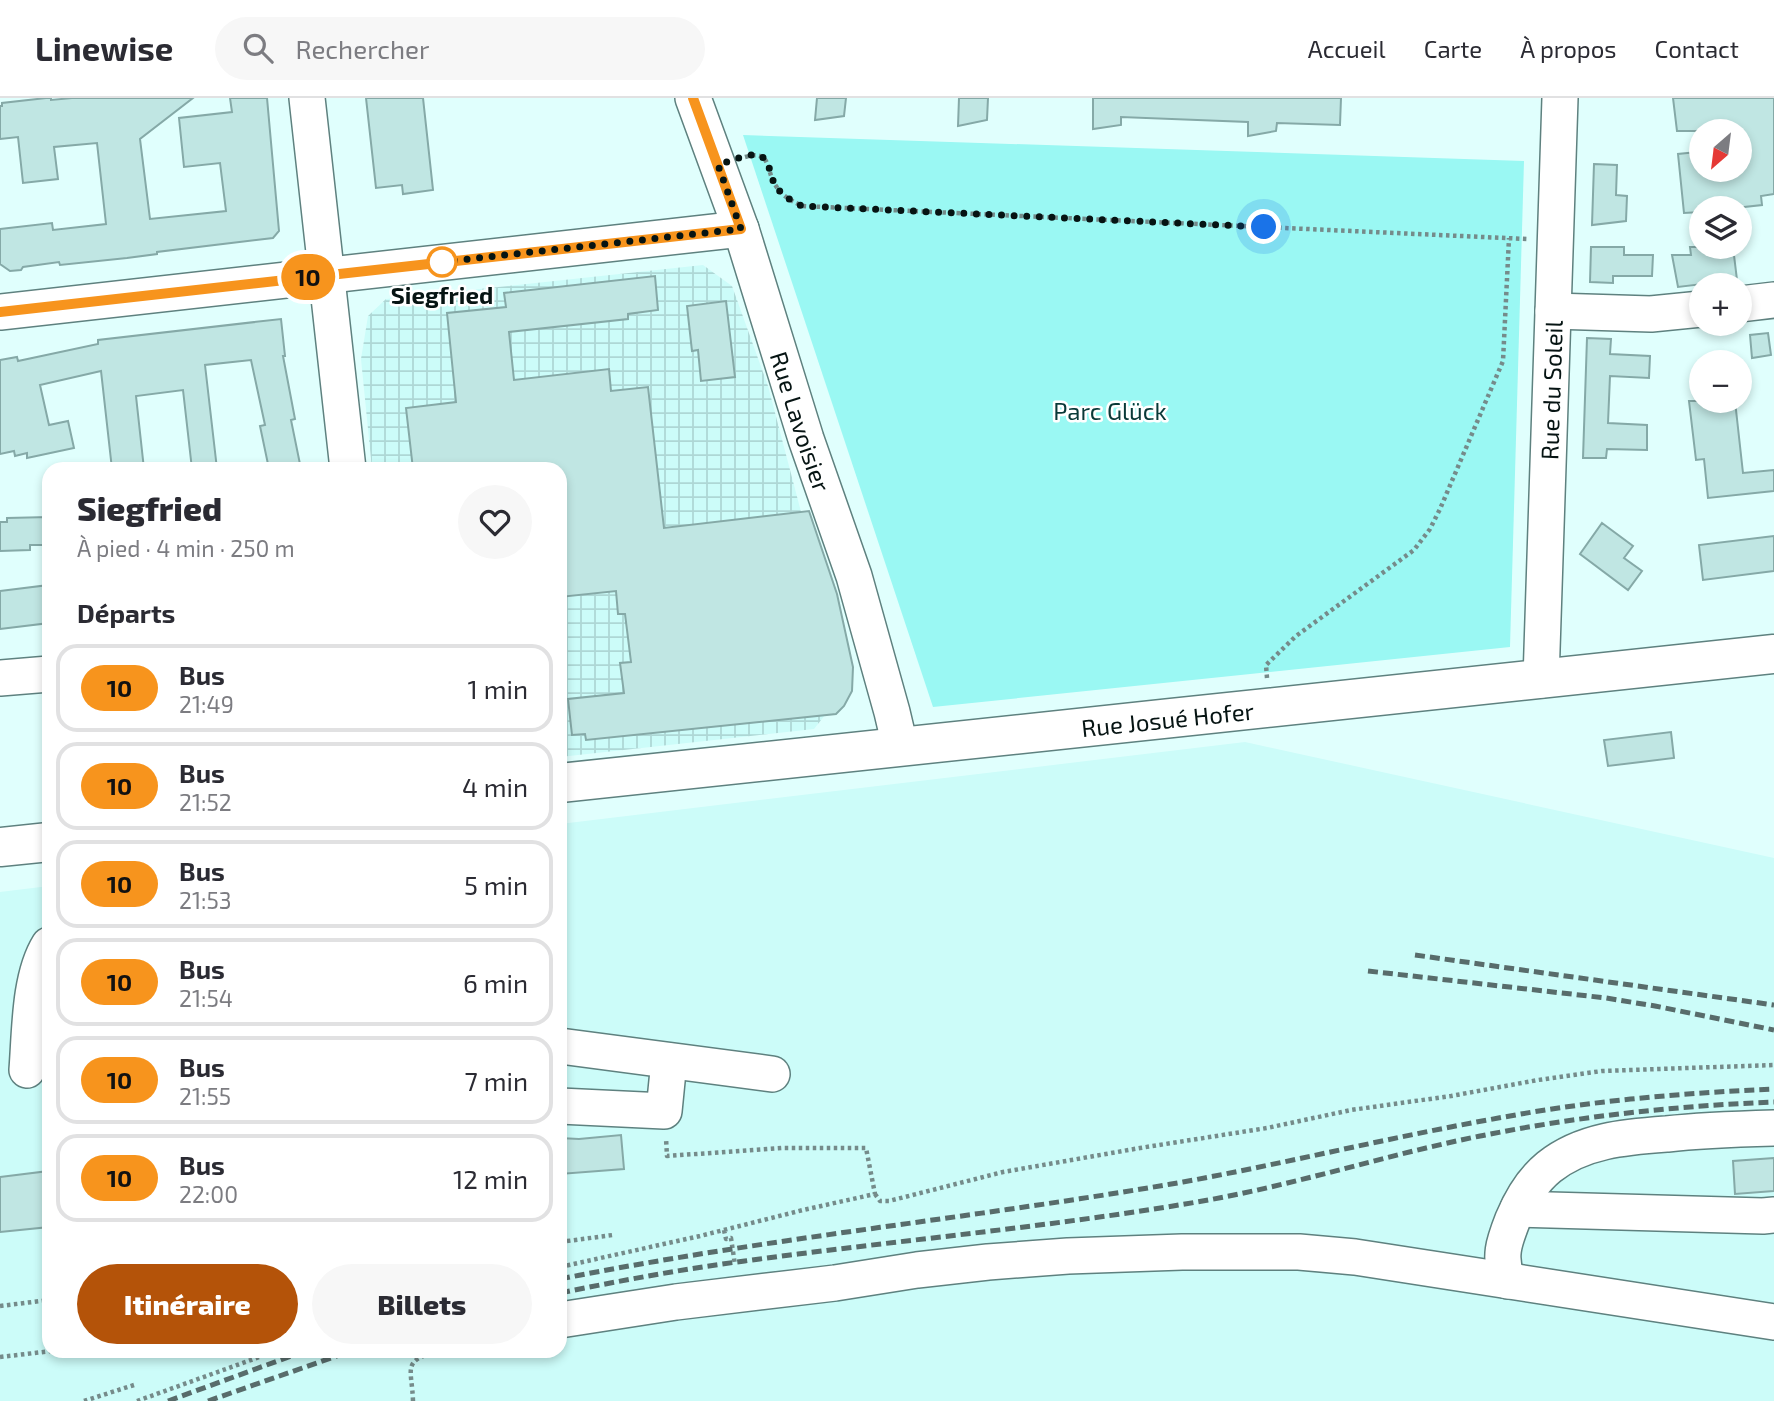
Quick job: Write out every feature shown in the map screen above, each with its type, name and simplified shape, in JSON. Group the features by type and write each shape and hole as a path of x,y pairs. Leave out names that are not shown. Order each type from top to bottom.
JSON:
{"main road":[{"name":"Rue Josué Hofer","path":"567,782 1774,654"},
{"path":"0,847 42,843"}],"street":[{"path":"307,98 347,462"},
{"name":"Rue Lavoisier","path":"693,98 741,229 806,439 854,576 900,746"},
{"name":"Rue du Soleil","path":"1541,680 1560,98"},
{"path":"0,312 741,229"},
{"path":"1752,303 1774,300"},
{"path":"1553,311 1651,314 1689,310"},
{"path":"0,678 42,675"},
{"path":"25,1070 34,986 42,957"},
{"path":"567,1047 772,1074"},
{"path":"567,1106 664,1111 669,1061"},
{"path":"1508,1281 1503,1269 1504,1242 1518,1209 1548,1167 1567,1156 1587,1146 1639,1136 1774,1128"},
{"path":"1518,1209 1774,1215"},
{"path":"567,1319 676,1302 988,1262 1182,1252 1299,1252 1368,1259 1774,1322"}],"path":[{"path":"718,165 755,154 762,156 768,163 774,184 785,197 802,206 1556,240"},
{"path":"1268,689 1266,665 1296,636 1414,550 1430,529 1503,361 1509,238"},
{"path":"664,1111 667,1156 782,1148 866,1148 875,1194 880,1201 889,1201 1003,1172 1140,1147 1267,1128 1351,1110 1538,1080 1602,1071 1774,1065"},
{"path":"567,1265 875,1194"},
{"path":"724,1230 726,1239 731,1238 737,1279 730,1280 733,1295"},
{"path":"567,1241 613,1235"},
{"path":"0,1306 42,1301"},
{"path":"0,1357 42,1352"},
{"path":"137,1401 257,1358"},
{"path":"413,1401 411,1372 412,1363 416,1358"},
{"path":"84,1401 134,1385"}],"shaded area":[{"path":"703,265 732,286 768,386 847,687 814,729 567,756 567,462 371,462 361,359 368,316 386,299"},
{"path":"1245,742 1774,858 1774,1401 0,1401 0,892 42,887 42,1358 567,1358 567,823"}],"green space":[{"name":"Parc Glück","path":"743,135 1524,161 1510,647 933,707"}],"building":[{"path":"51,98 193,98 140,139 150,219 226,211 220,163 184,167 179,118 232,112 230,98 267,98 279,231 273,238 127,258 60,265 59,262 10,271 0,264 0,229 52,223 53,230 106,224 97,143 54,147 58,179 23,183 18,137 0,139 2,103"},
{"path":"366,98 423,98 433,190 403,194 402,185 376,188"},
{"path":"817,98 846,98 844,116 815,120"},
{"path":"959,98 988,98 987,120 958,126"},
{"path":"1093,98 1341,98 1340,125 1277,123 1276,131 1248,136 1248,122 1121,117 1121,125 1093,129"},
{"path":"1673,98 1774,98 1774,194 1761,196 1762,205 1752,206 1752,196 1689,196 1689,213 1684,213 1678,154 1689,153 1689,182 1752,182 1752,119 1689,119 1689,131 1677,131"},
{"path":"1594,164 1617,165 1616,195 1627,196 1626,221 1592,225"},
{"path":"1591,247 1624,247 1624,255 1653,255 1652,276 1613,276 1613,283 1590,282"},
{"path":"1672,255 1689,255 1689,259 1734,259 1736,273 1689,273 1689,286 1678,287"},
{"path":"655,276 658,310 628,314 628,319 509,332 514,380 609,369 611,391 648,387 664,528 809,511 837,594 853,667 852,691 836,714 586,740 585,734 572,735 568,699 624,693 620,663 631,662 625,614 618,614 616,591 567,596 567,462 412,462 406,408 456,402 447,313 506,307 504,293"},
{"path":"726,301 735,377 701,381 698,350 692,351 687,306"},
{"path":"281,319 283,356 295,419 291,420 300,462 268,462 260,426 265,425 251,360 205,365 216,462 191,462 183,390 136,396 143,462 111,462 101,371 40,385 49,425 68,421 74,448 27,458 27,453 15,456 14,451 0,454 0,360 17,357 18,361 98,344 98,340"},
{"path":"1768,333 1771,355 1752,358 1752,335"},
{"path":"1587,338 1611,339 1610,354 1650,356 1649,378 1610,376 1608,423 1647,425 1647,450 1607,449 1606,458 1583,458"},
{"path":"1690,413 1736,413 1743,473 1774,470 1774,491 1708,498 1704,459 1696,460"},
{"path":"42,517 42,545 30,545 30,550 0,551 0,522 7,522 7,518"},
{"path":"1602,523 1633,546 1624,558 1642,571 1628,590 1580,554"},
{"path":"1774,536 1774,571 1703,580 1699,545"},
{"path":"42,586 42,624 0,629 0,591"},
{"path":"1671,732 1674,758 1608,766 1604,740"},
{"path":"621,1135 624,1169 567,1173 567,1138"},
{"path":"1774,1158 1774,1191 1735,1194 1733,1161"},
{"path":"42,1172 42,1228 0,1232 0,1177"}],"railway":[{"path":"1415,955 1774,1005"},
{"path":"1368,971 1606,998 1774,1030"},
{"path":"567,1278 715,1252 1183,1182 1543,1110 1642,1098 1774,1089"},
{"path":"567,1292 715,1265 1197,1202 1263,1189 1461,1140 1539,1125 1656,1110 1774,1102"},
{"path":"168,1401 286,1358"},
{"path":"208,1401 331,1358"}],"bus line":[{"name":"10","path":"0,312 741,229 693,98"}],"place":[{"name":"Siegfried","path":"442,262"}],"route":[{"path":"442,262 741,229 718,165 755,154 762,156 768,163 774,184 785,197 802,206 1264,227"}]}
